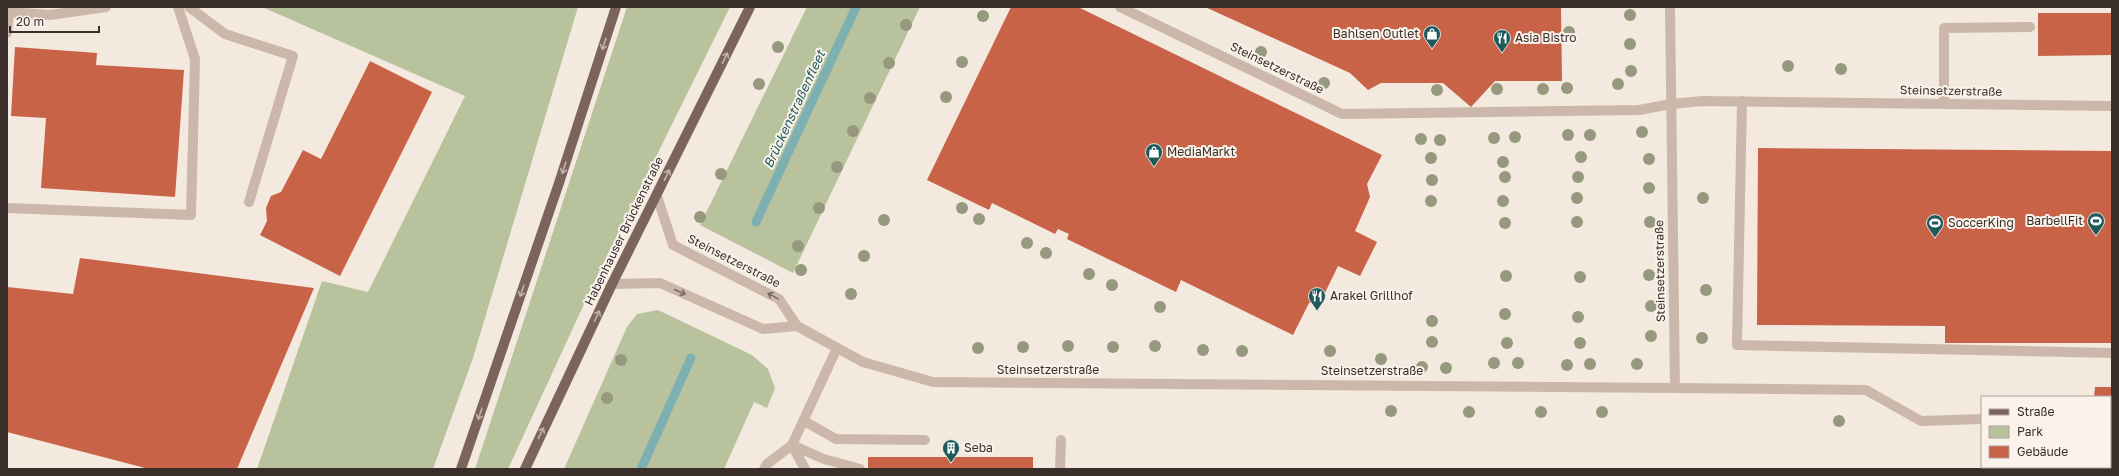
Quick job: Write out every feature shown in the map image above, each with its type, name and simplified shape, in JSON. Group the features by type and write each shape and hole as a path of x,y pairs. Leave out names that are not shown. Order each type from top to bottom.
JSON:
{"main road":[{"path":"461,469 559,183 616,7"},
{"name":"Habenhauser Brückenstraße","path":"525,469 612,284 750,7"}],"street":[{"path":"7,34 8,12 50,15 106,7"},
{"path":"7,208 191,215 195,59 178,7"},
{"path":"189,7 225,34 293,56 249,202"},
{"name":"Steinsetzerstraße","path":"1120,7 1342,114 1639,110 1671,104 1702,101 2112,106"},
{"name":"Steinsetzerstraße","path":"657,196 673,244 779,299 797,326 863,362 934,382 1675,388 1670,7"},
{"path":"1944,104 1944,28 2030,27"},
{"path":"1742,101 1737,345 2112,352"},
{"path":"612,284 660,283 762,329 797,326"},
{"path":"764,469 767,464 792,445 837,348"},
{"path":"1675,388 1866,390 1921,421 1981,419"},
{"path":"804,421 836,439 925,440"},
{"path":"1060,469 1061,440"},
{"path":"792,445 804,469"},
{"path":"792,445 824,459 860,469"}],"green space":[{"path":"262,7 578,7 473,358 433,469 257,469 322,281 368,292 465,96"},
{"path":"627,7 730,7 597,276 508,469 475,469"},
{"path":"807,7 920,7 793,273 700,225"},
{"path":"658,310 752,355 768,369 775,388 767,408 754,402 724,469 564,469 627,327 637,314"}],"building":[{"name":"MediaMarkt","path":"1011,7 1078,7 1382,155 1367,184 1370,197 1355,231 1377,242 1360,276 1338,266 1322,299 1309,303 1293,335 1181,280 1176,292 1067,239 1069,234 1058,229 1055,234 992,203 989,210 927,180"},
{"path":"1205,7 1561,7 1562,81 1495,81 1471,107 1443,83 1381,83 1368,90 1350,73"},
{"path":"2038,13 2112,13 2112,55 2038,56"},
{"path":"15,47 97,53 96,65 184,70 175,197 41,188 46,118 11,116"},
{"path":"370,61 432,92 340,276 260,235 267,221 266,208 271,196 281,192 303,150 321,159"},
{"name":"SoccerKing","path":"1758,148 2112,151 2112,343 1945,343 1945,326 1757,325"},
{"path":"80,258 314,288 237,469 149,469 7,432 7,287 73,294"},
{"path":"2095,387 2112,387 2112,469 1984,469 2111,468 2111,396 2094,396"},
{"name":"Seba","path":"868,457 1033,457 1033,469 868,469"}],"waterway":[{"name":"Brückenstraßenfleet","path":"756,222 856,7"},
{"name":"Brückenstraßenfleet","path":"641,469 691,358"}],"place":[{"name":"Bahlsen Outlet","path":"1432,49"},
{"name":"Asia Bistro","path":"1502,53"},
{"name":"MediaMarkt","path":"1154,167"},
{"name":"BarbellFit","path":"2096,236"},
{"name":"SoccerKing","path":"1935,238"},
{"name":"Arakel Grillhof","path":"1317,311"},
{"name":"Seba","path":"951,463"}]}
